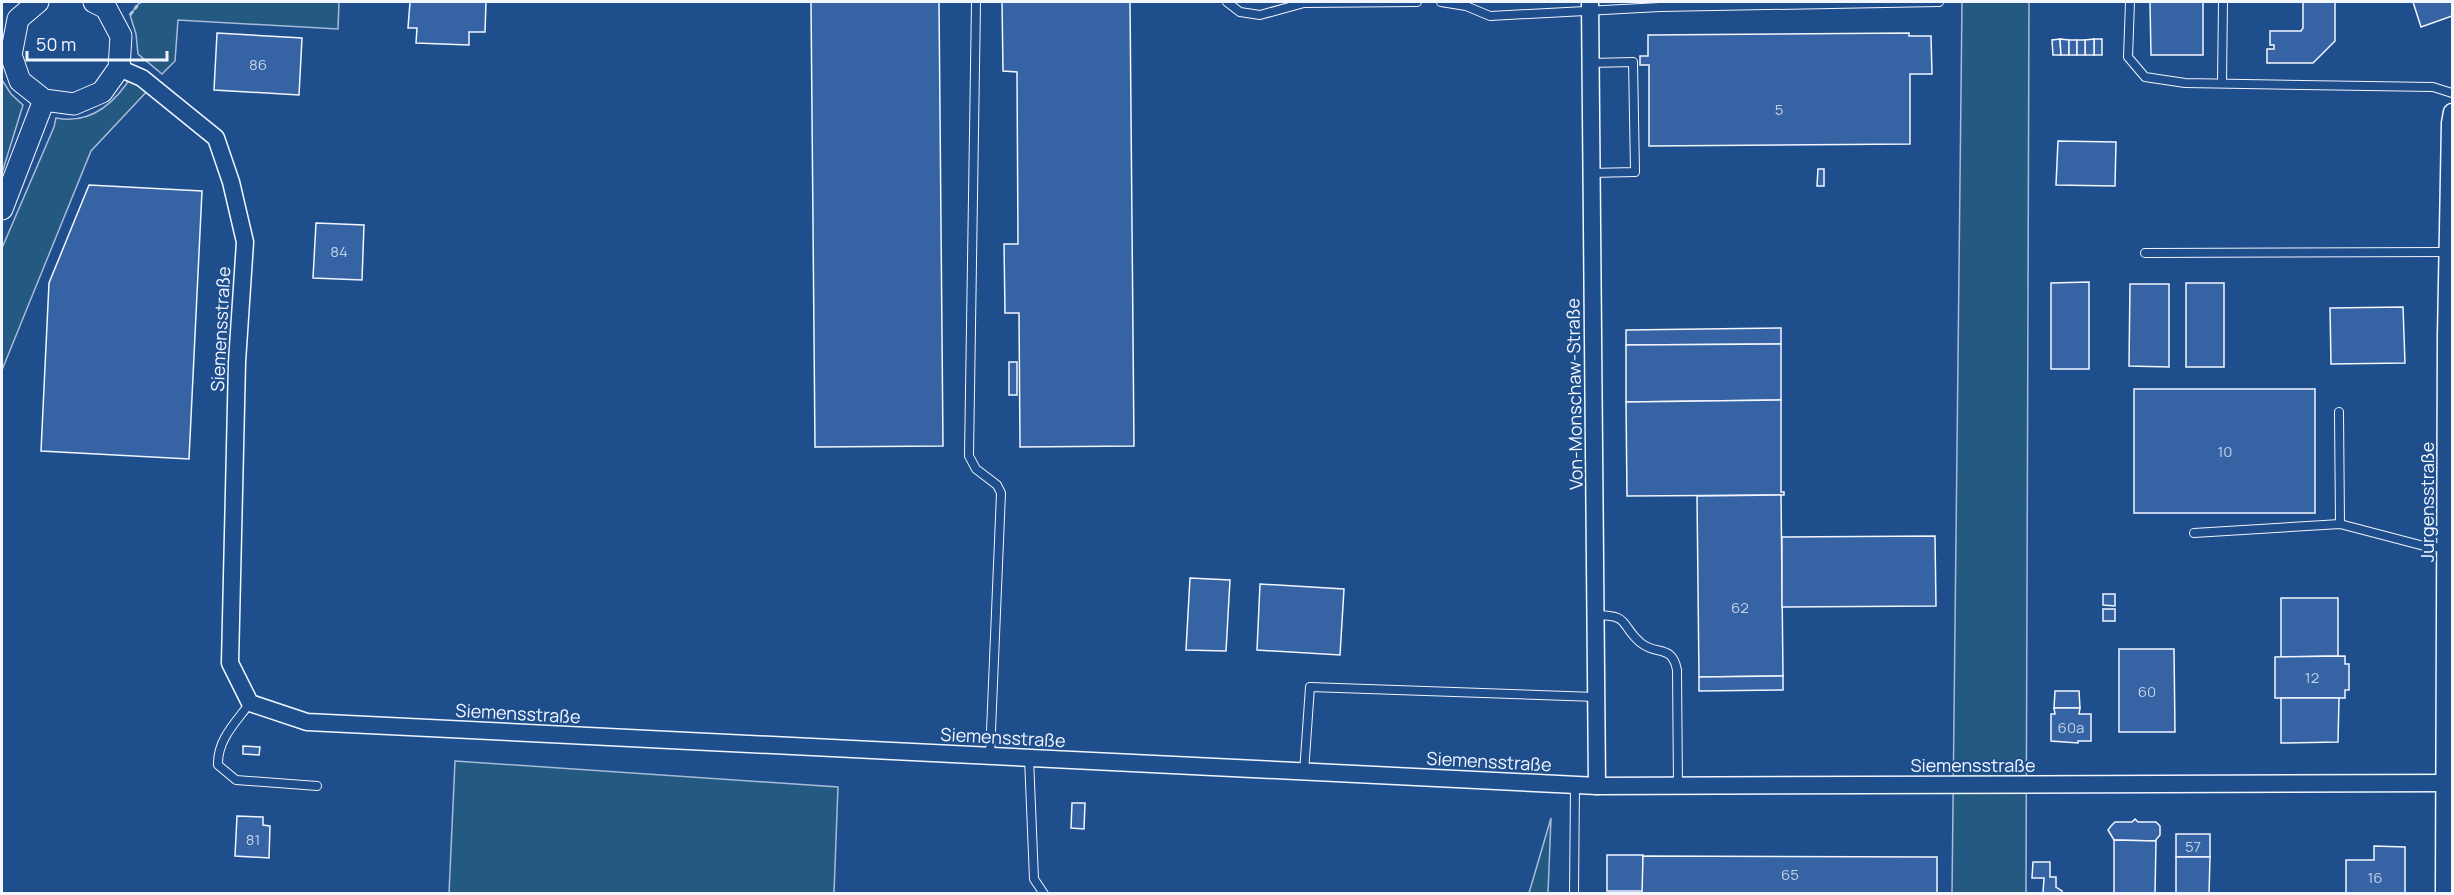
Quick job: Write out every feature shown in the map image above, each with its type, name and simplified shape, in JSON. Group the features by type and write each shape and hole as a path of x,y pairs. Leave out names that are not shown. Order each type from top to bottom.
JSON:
{"street":[{"path":"38,2 18,19 6,55 20,81 44,100 74,104 102,93 119,68 121,36 103,4"},
{"name":"Von-Monschaw-Straße","path":"1590,6 1597,786"},
{"name":"Siemensstraße","path":"119,68 142,78 216,138 231,182 244,242 237,362 230,663 249,703 307,722 1597,786 2449,783"},
{"path":"2,209 44,100"},
{"name":"Jurgensstraße","path":"2444,894 2449,783 2446,336 2452,112"}],"lane":[{"path":"976,2 969,456 976,469 997,485 1001,493 990,755"},
{"path":"1227,2 1240,12 1260,15 1304,3 1417,2"},
{"path":"1441,2 1466,6 1490,16 1590,6 1660,7 1939,2"},
{"path":"2130,2 2128,57 2145,77 2185,83 2433,87 2452,93"},
{"path":"2222,83 2223,2"},
{"path":"1590,63 1633,62 1635,172 1590,173"},
{"path":"2145,253 2449,252"},
{"path":"2339,412 2340,524"},
{"path":"2194,533 2340,524 2424,546 2446,548"},
{"path":"1595,615 1612,615 1623,619 1642,644 1668,653 1675,660 1678,786"},
{"path":"1304,772 1310,687 1596,697"},
{"path":"249,703 225,735 218,755 218,765 236,780 317,786"},
{"path":"1029,758 1034,879 1044,894"},
{"path":"1574,894 1575,785"}],"path":[{"path":"130,15 140,2"}],"shaded area":[{"path":"140,2 339,2 338,29 178,20 175,61 162,74 138,54 136,34 130,15"},
{"path":"1962,2 2029,2 2026,893 1952,894"},
{"path":"133,74 152,86 91,151 2,370 2,248 56,118 81,118 92,115 119,94"},
{"path":"2,80 11,94 23,105 2,173"},
{"path":"455,761 838,787 834,893 449,893"},
{"path":"1551,818 1548,893 1529,893"}],"building":[{"path":"410,2 486,2 485,32 469,32 469,45 416,43 417,28 408,28"},
{"path":"811,2 939,2 943,446 815,447"},
{"path":"1002,2 1130,2 1134,446 1020,447 1019,313 1005,313 1004,244 1018,244 1017,72 1003,71"},
{"path":"2150,2 2203,2 2203,55 2151,55"},
{"path":"2303,2 2335,2 2335,41 2313,63 2267,63 2267,49 2274,49 2274,45 2270,45 2270,31 2301,31"},
{"path":"2413,2 2452,2 2452,16 2421,27"},
{"path":"217,33 302,38 299,95 214,90"},
{"path":"1909,33 1909,36 1931,36 1932,74 1910,74 1910,144 1649,146 1649,65 1640,65 1640,56 1648,56 1648,35"},
{"path":"2060,39 2061,55 2053,55 2052,40"},
{"path":"2060,39 2069,40 2069,55 2061,55"},
{"path":"2094,39 2102,39 2102,55 2094,55"},
{"path":"2094,39 2094,55 2085,55 2085,40"},
{"path":"2069,40 2077,40 2077,55 2069,55"},
{"path":"2077,40 2085,40 2085,55 2077,55"},
{"path":"2058,141 2116,142 2115,186 2056,185"},
{"path":"1818,169 1824,169 1824,186 1817,186"},
{"path":"89,185 202,191 189,459 41,451 49,283"},
{"path":"316,223 364,225 362,280 313,278"},
{"path":"2089,282 2089,369 2051,369 2051,283"},
{"path":"2186,283 2224,283 2224,367 2186,367"},
{"path":"2130,284 2169,284 2169,367 2129,366"},
{"path":"2403,307 2405,363 2331,364 2330,308"},
{"path":"1781,328 1781,344 1626,345 1626,330"},
{"path":"1781,344 1781,400 1626,402 1626,345"},
{"path":"1009,362 1017,362 1017,395 1009,395"},
{"path":"2134,389 2315,389 2315,513 2134,513"},
{"path":"1781,400 1781,492 1784,492 1784,495 1627,496 1626,402"},
{"path":"1781,495 1783,676 1699,677 1697,496"},
{"path":"1935,536 1936,606 1782,607 1782,537"},
{"path":"1190,578 1230,580 1226,651 1186,650"},
{"path":"1260,584 1344,589 1340,655 1257,650"},
{"path":"2103,594 2115,594 2115,606 2103,605"},
{"path":"2281,598 2338,598 2338,656 2281,657"},
{"path":"2103,609 2115,609 2115,621 2103,621"},
{"path":"2119,649 2174,649 2175,732 2119,732"},
{"path":"2345,656 2345,664 2349,664 2349,690 2345,690 2345,698 2275,698 2275,657"},
{"path":"1783,676 1783,690 1699,691 1699,677"},
{"path":"2055,691 2079,691 2080,708 2054,708"},
{"path":"2281,698 2339,698 2338,742 2281,743"},
{"path":"2054,708 2080,708 2079,714 2091,714 2091,741 2078,741 2078,743 2051,741 2051,714 2055,714"},
{"path":"243,746 260,747 259,755 243,754"},
{"path":"1072,803 1085,803 1084,829 1071,828"},
{"path":"237,816 263,817 263,825 270,826 269,858 235,856"},
{"path":"2135,819 2138,822 2156,822 2160,826 2160,835 2155,841 2114,840 2108,830 2115,822 2132,822"},
{"path":"2176,834 2210,834 2210,857 2176,857"},
{"path":"2114,840 2156,841 2155,894 2114,894"},
{"path":"2374,846 2405,847 2405,894 2346,894 2346,860 2374,860"},
{"path":"1607,855 1643,855 1643,891 1607,891"},
{"path":"1643,856 1937,857 1937,894 1642,894"},
{"path":"2176,857 2210,857 2209,894 2176,894"},
{"path":"2033,862 2050,862 2050,877 2056,877 2056,887 2062,893 2043,893 2044,878 2032,878"}]}
